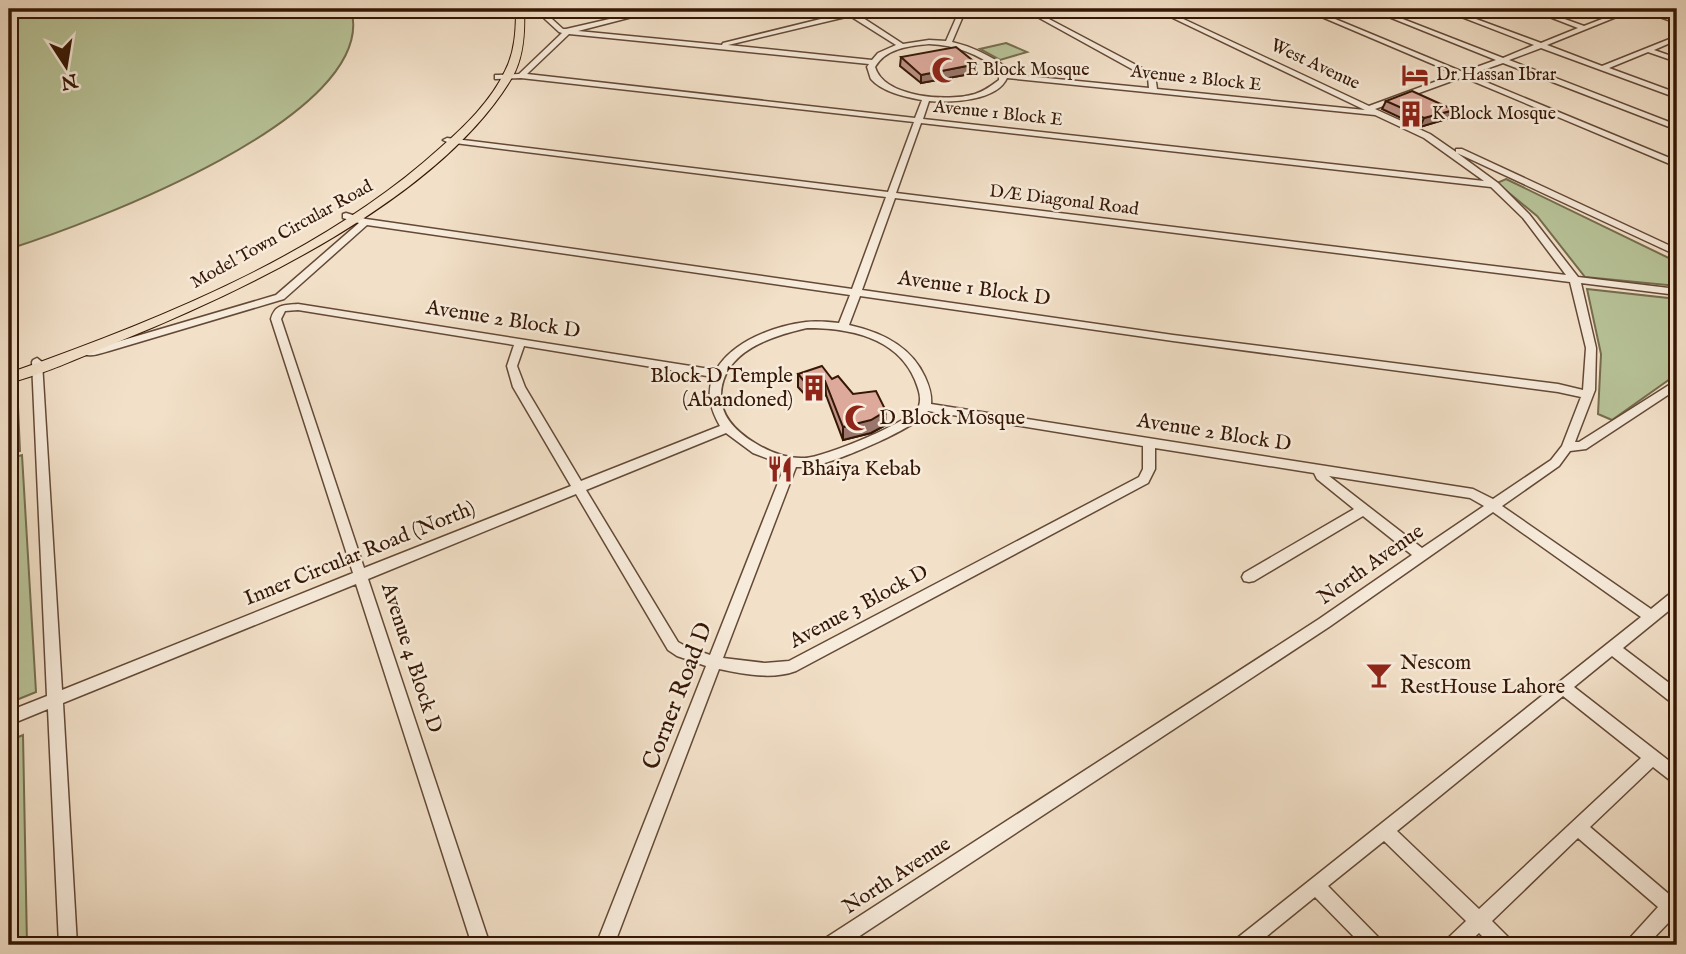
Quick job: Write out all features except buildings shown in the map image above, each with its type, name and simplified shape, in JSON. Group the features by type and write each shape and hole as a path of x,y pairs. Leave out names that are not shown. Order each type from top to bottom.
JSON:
{"main road":[{"name":"Model Town Circular Road","path":"509,77 512,9"},
{"name":"Model Town Circular Road","path":"9,371 83,351 196,303 355,219 402,187 479,116 509,77 520,40 520,9"},
{"name":"Model Town Circular Road","path":"9,378 192,298 355,219"}],"street":[{"path":"537,9 558,30 566,32 872,62 902,46 949,42 963,45 983,55 1003,69 1005,76 998,85 976,95 956,99 926,99 899,93 881,84 872,73 872,62"},
{"path":"509,77 566,32 660,9"},
{"path":"715,46 847,11 870,9"},
{"path":"949,42 963,9"},
{"path":"1026,9 1152,77 1153,90"},
{"name":"West Avenue","path":"1157,9 1383,114"},
{"path":"1306,9 1677,164"},
{"path":"1372,9 1677,128"},
{"path":"1444,9 1677,96"},
{"path":"1532,9 1584,28"},
{"path":"1370,108 1633,9"},
{"path":"1640,9 1677,21"},
{"path":"847,11 902,46"},
{"path":"1603,68 1677,38"},
{"path":"1648,50 1677,60"},
{"name":"Avenue 2 Block E","path":"1005,76 1383,114"},
{"name":"Avenue 1 Block E","path":"509,77 1496,185"},
{"path":"845,325 926,99"},
{"name":"North Avenue","path":"830,945 1324,623 1555,463 1567,447 1591,382 1591,348 1584,309 1575,280 1548,242 1496,185 1427,136 1383,114"},
{"path":"1427,136 1677,252"},
{"name":"D/E Diagonal Road","path":"451,141 1677,292"},
{"path":"83,351 96,352 279,304 355,219"},
{"name":"Avenue 1 Block D","path":"355,219 1173,338 1558,387 1587,395"},
{"name":"Avenue 2 Block D","path":"279,304 718,374"},
{"name":"Avenue 4 Block D","path":"279,304 275,319 481,945"},
{"path":"807,325 845,325 891,344 914,364 923,385 925,407 905,424 814,462 792,462 766,455 726,428 716,404 718,374 738,354 778,331 807,325"},
{"name":"Avenue 3 Block D","path":"520,342 513,358 515,376 578,489 673,646 689,657 775,670 791,667 1144,480 1149,469 1149,442"},
{"path":"37,365 68,945"},
{"path":"1567,447 1578,448 1677,384"},
{"name":"Avenue 2 Block D","path":"925,407 1473,494 1650,616"},
{"name":"Inner Circular Road (North)","path":"9,718 726,428"},
{"name":"Corner Road D","path":"605,945 792,462"},
{"path":"1318,469 1321,476 1422,555"},
{"path":"1249,577 1364,509"},
{"path":"1249,943 1677,596"},
{"path":"1611,647 1677,698"},
{"path":"1563,687 1677,776"},
{"path":"1453,945 1653,757"},
{"path":"1578,827 1674,909 1635,945"},
{"path":"1385,831 1504,945"},
{"path":"1316,886 1374,945"}],"green space":[{"path":"9,9 351,9 348,49 321,88 276,126 220,160 159,191 9,249"},
{"path":"1006,43 1027,52 1000,60 980,49"},
{"path":"1506,179 1677,262 1677,286 1585,277 1537,216 1497,183"},
{"path":"1587,289 1677,299 1677,374 1612,420 1598,414 1601,354"},
{"path":"17,385 20,451 9,454 9,387"},
{"path":"22,455 36,692 9,703 9,459"},
{"path":"23,735 27,945 9,945 9,741"}],"place":[{"name":"E Block Mosque","path":"945,70"},
{"name":"Dr Hassan Ibrar","path":"1415,75"},
{"name":"K Block Mosque","path":"1411,114"},
{"name":"Block D Temple (Abandoned)","path":"814,388"},
{"name":"D Block Mosque","path":"858,418"},
{"name":"Bhaiya Kebab","path":"780,469"},
{"name":"Nescom RestHouse Lahore","path":"1379,675"}]}
